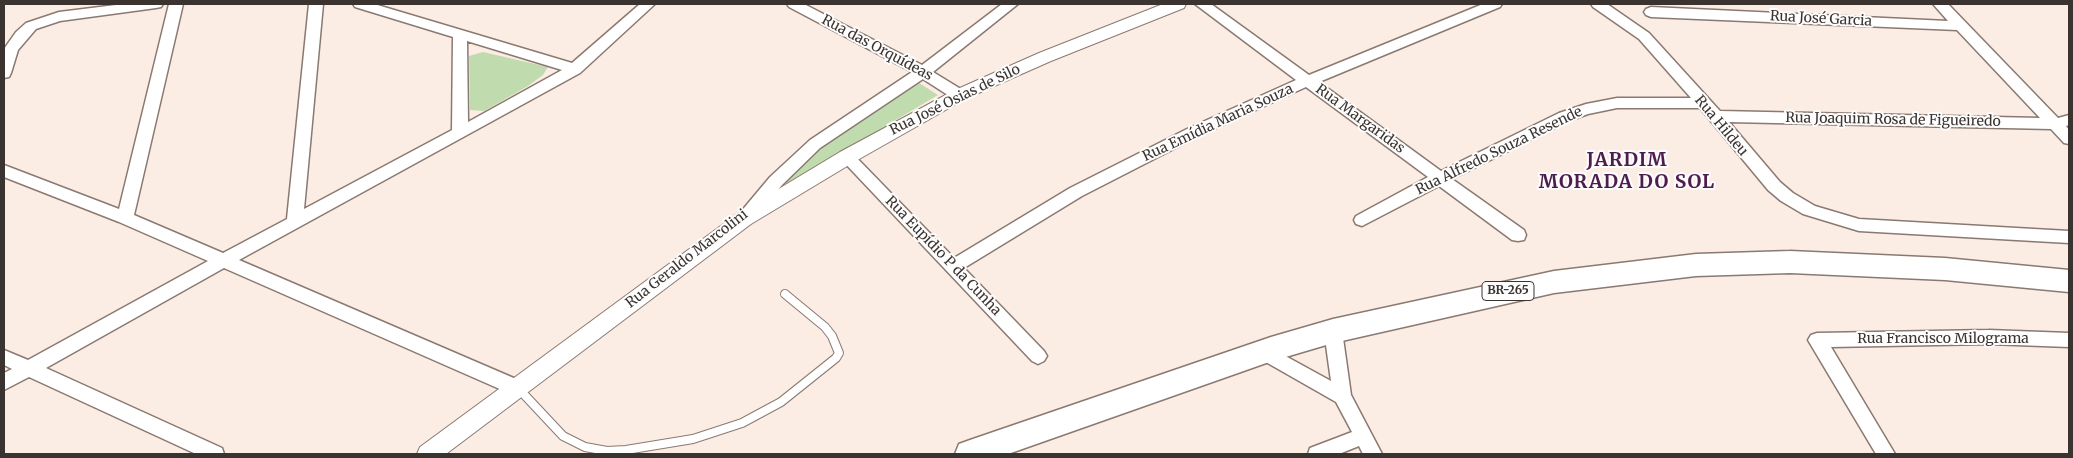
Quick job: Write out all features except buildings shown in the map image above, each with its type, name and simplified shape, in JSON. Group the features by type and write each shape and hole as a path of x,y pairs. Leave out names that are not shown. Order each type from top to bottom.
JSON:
{"highway":[{"name":"BR-265","path":"970,454 1264,352 1333,331 1554,282 1696,265 1790,262 1945,269 2069,281"}],"street":[{"path":"4,73 11,49 20,35 31,26 59,16 156,4"},
{"path":"124,218 176,4"},
{"path":"295,222 316,4"},
{"path":"360,4 575,69"},
{"path":"4,382 575,69 648,4"},
{"name":"Rua das Orquídeas","path":"794,4 923,72 959,95"},
{"name":"Rua Geraldo Marcolini","path":"428,454 744,219 776,181 810,149 923,72 1011,4"},
{"name":"Rua José Osias de Silo","path":"744,219 848,157 959,95 1071,46 1178,4"},
{"name":"Rua Margaridas","path":"1202,4 1518,235"},
{"name":"Rua Emídia Maria Souza","path":"954,266 1076,192 1192,133 1307,80 1495,4"},
{"name":"Rua Hildeu","path":"1598,4 1644,36 1716,116 1752,162 1787,197 1809,210 1832,218 1859,224 2069,237"},
{"path":"1940,4 2069,139"},
{"path":"1644,36 1651,8"},
{"name":"Rua José Garcia","path":"1651,8 1961,26"},
{"path":"460,34 460,132"},
{"name":"Rua Alfredo Souza Resende","path":"1362,220 1440,178 1564,117 1602,104 1703,103"},
{"name":"Rua Joaquim Rosa de Figueiredo","path":"1716,116 2054,124 2069,120"},
{"name":"Rua Eupídio P da Cunha","path":"848,157 1038,356"},
{"path":"4,171 124,218 517,388"},
{"path":"1333,331 1342,396 1362,437 1373,454"},
{"name":"Rua Francisco Milograma","path":"1886,454 1817,340 1988,337 2069,340"},
{"path":"1264,352 1342,396"},
{"path":"4,357 214,454"},
{"path":"1317,454 1362,437"}],"lane":[{"path":"517,388 563,436 585,447 607,451 653,447 693,439 742,423 781,402 836,358 839,353 832,336 825,327 785,294"}],"green space":[{"path":"483,52 548,67 543,75 528,86 484,111 470,110 469,56"},
{"path":"916,81 938,95 788,184 782,179 812,153"}],"district":[{"name":"JARDIM MORADA DO SOL","path":"1627,172"}]}
